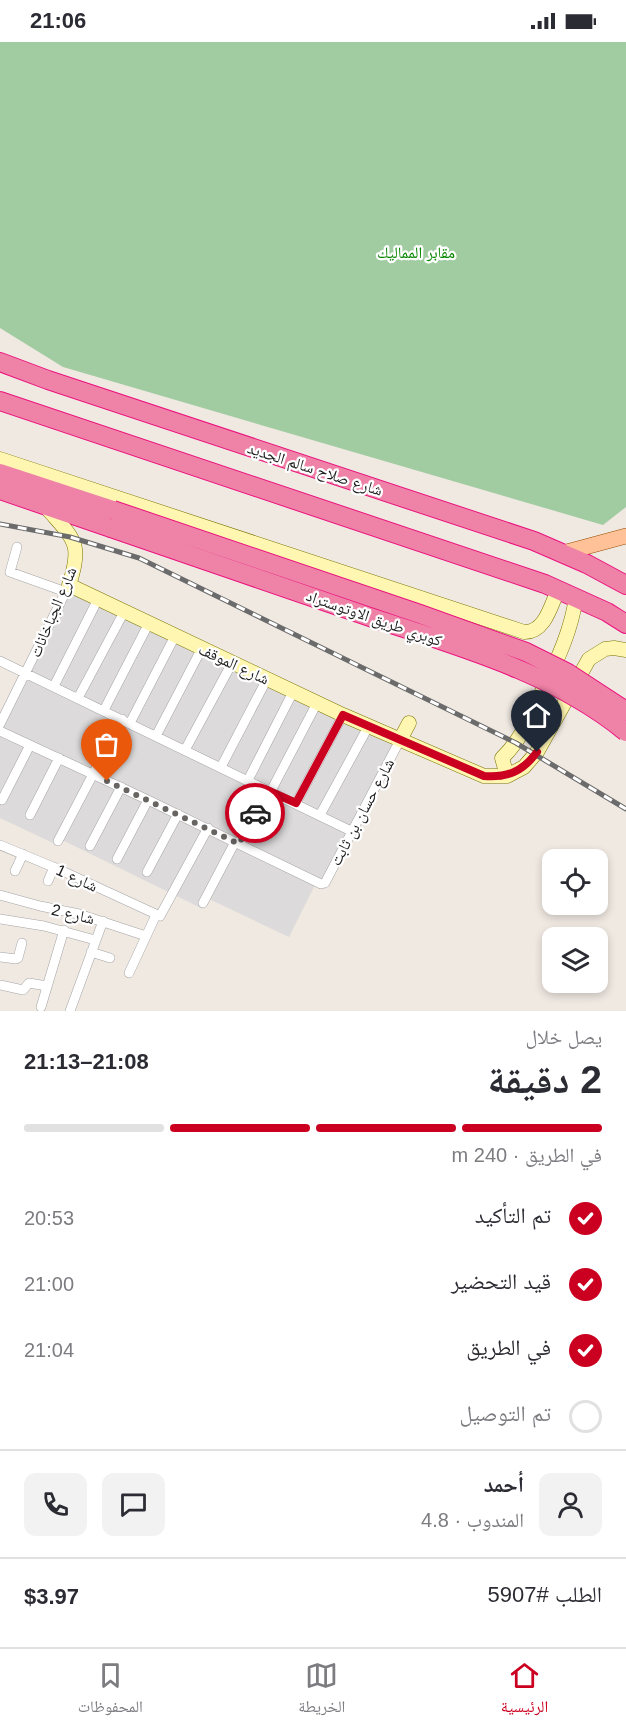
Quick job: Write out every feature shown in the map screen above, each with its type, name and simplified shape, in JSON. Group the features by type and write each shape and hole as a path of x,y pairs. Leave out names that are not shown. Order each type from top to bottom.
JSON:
{"highway":[{"path":"0,351 8,365"},
{"name":"شارع صلاح سالم الجديد","path":"8,365 534,541 626,585"},
{"path":"0,401 558,590 607,612 626,624"},
{"path":"0,473 112,519"},
{"path":"0,490 44,504 112,519"},
{"name":"كوبري طريق الاوتوستراد","path":"112,519 408,610 526,652 568,673 626,711"},
{"name":"كوبري طريق الاوتوستراد","path":"112,519 526,672 594,709 626,732"}],"main road":[{"path":"563,553 626,536"}],"street":[{"path":"0,459 524,632 538,628 558,590"},
{"name":"شارع الجباخانات","path":"0,724 67,589 77,554 75,545 44,504"},
{"path":"17,547 10,572 67,589"},
{"name":"شارع الموقف","path":"67,589 98,599 368,727 477,774 492,777 507,776"},
{"path":"576,597 574,614 564,647 520,736 502,758 507,776 524,767 535,754 589,659 605,649 626,650"},
{"path":"54,686 98,599"},
{"path":"78,698 124,612"},
{"path":"104,710 149,623"},
{"path":"58,841 94,774 175,636"},
{"path":"156,736 202,648"},
{"path":"0,661 351,831"},
{"path":"185,750 232,663"},
{"path":"221,767 267,680"},
{"path":"248,780 294,692"},
{"path":"203,903 269,791 317,703"},
{"path":"536,705 557,716"},
{"path":"296,803 343,715"},
{"path":"400,740 409,723"},
{"path":"320,815 368,727"},
{"path":"0,731 237,843"},
{"name":"شارع حسان بن ثابت","path":"237,843 323,884 400,740"},
{"path":"2,800 30,745"},
{"path":"30,815 59,758"},
{"path":"90,846 121,787"},
{"path":"117,859 148,800"},
{"path":"147,872 178,814"},
{"path":"129,973 155,915 162,914 207,828"},
{"name":"شارع 1","path":"0,845 54,867 155,915"},
{"path":"15,871 23,854"},
{"path":"48,881 54,867"},
{"name":"شارع 2","path":"0,895 103,921 146,936"},
{"path":"0,919 64,930 95,940"},
{"path":"70,1011 103,921"},
{"path":"41,1007 64,930"},
{"path":"0,957 18,958 22,944"},
{"path":"58,950 69,952"},
{"path":"91,952 110,958"},
{"path":"0,985 23,990 31,983 47,986"}],"shaded area":[{"path":"72,584 402,737 325,889 315,885 289,937 209,899 203,909 56,837 53,843 0,818 0,726"}],"green space":[{"name":"مقابر المماليك","path":"0,42 626,42 626,507 603,525 63,367 0,328"}],"railway":[{"path":"0,524 70,537 139,558 516,743 626,809"}],"way so far":[{"path":"107,781 239,844 255,813"}],"route":[{"path":"255,813 267,790 296,803 343,715 484,776 500,777 517,772 537,752"}]}
